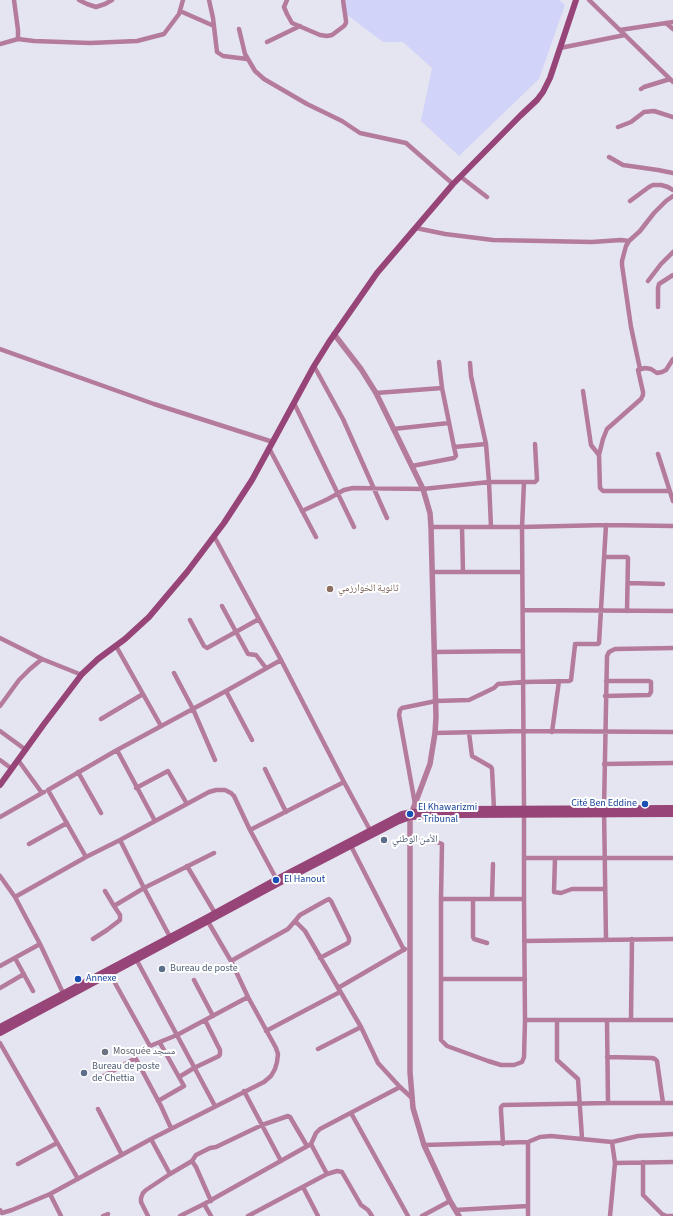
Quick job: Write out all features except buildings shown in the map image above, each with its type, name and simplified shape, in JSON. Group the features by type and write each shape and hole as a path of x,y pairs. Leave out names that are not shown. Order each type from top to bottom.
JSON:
{"main road":[{"path":"0,785 82,675 98,659 125,639 149,617 187,572 233,511 252,480 314,366 334,334 377,273 453,184 537,100 546,87 576,0"},
{"path":"604,812 673,808"},
{"path":"0,1033 64,995 110,974 170,936 207,920 215,913 351,846 411,814 458,809 494,809 673,814"},
{"path":"0,1027 207,920 370,830 402,814 458,815 524,811"}],"street":[{"path":"14,0 18,39"},
{"path":"79,0 96,7 112,0"},
{"path":"0,44 18,39 34,41 90,42 139,40 158,36 166,32 178,16 183,0"},
{"path":"209,0 217,52 223,56 247,59"},
{"path":"287,0 284,6 292,23 324,36 332,35 346,23 343,0"},
{"path":"589,0 672,80"},
{"path":"180,11 214,26"},
{"path":"620,30 673,22"},
{"path":"666,23 673,29"},
{"path":"267,42 300,26"},
{"path":"239,29 247,59 255,71 268,83 339,119 360,133 406,143 453,184"},
{"path":"560,48 625,35"},
{"path":"641,89 672,80"},
{"path":"618,127 631,122 644,112 654,111 673,117"},
{"path":"609,157 622,166 673,173"},
{"path":"461,176 487,198"},
{"path":"630,201 654,185 668,187 673,190"},
{"path":"670,491 602,491 600,488 599,455 607,429 643,395 638,374 638,370 640,369 631,327 622,265 626,246 658,209 673,196"},
{"path":"416,228 445,234 496,240 592,242 621,240 629,241"},
{"path":"648,281 660,264 673,252"},
{"path":"658,307 659,284 673,275"},
{"path":"334,334 361,369 376,393 423,489 430,513 436,701 435,733 430,764 411,814 410,1072 413,1108 424,1145 450,1201 459,1216"},
{"path":"0,348 154,404 273,442"},
{"path":"640,369 648,369 657,373 662,372 666,370 673,359"},
{"path":"412,466 454,458 456,456 442,388 439,362"},
{"path":"470,363 471,376 486,444 491,527"},
{"path":"314,366 343,419 387,518"},
{"path":"376,393 442,388"},
{"path":"583,391 591,445 599,455"},
{"path":"294,403 354,527"},
{"path":"393,429 449,423"},
{"path":"454,447 486,444"},
{"path":"302,511 349,488 423,489 489,482 535,482 537,480 535,444"},
{"path":"269,448 316,538"},
{"path":"658,454 673,501"},
{"path":"410,840 437,842 442,844 441,1040 447,1046 501,1065 519,1064 522,1062 524,1057 525,1020 524,682 522,572 524,482"},
{"path":"431,527 606,525 673,526"},
{"path":"414,804 400,712 402,708 436,701 469,700 494,688 498,684 571,680 575,644 599,644 606,525"},
{"path":"462,527 463,572"},
{"path":"214,536 282,660 370,830"},
{"path":"604,557 628,558 627,611"},
{"path":"432,572 522,572"},
{"path":"628,583 663,584"},
{"path":"222,606 248,654 256,655 266,668"},
{"path":"523,610 673,611"},
{"path":"190,620 206,648 209,648 259,619"},
{"path":"0,638 42,659 82,675"},
{"path":"116,646 161,726"},
{"path":"606,939 604,859 604,732 606,656 611,650 615,649 673,648"},
{"path":"434,652 523,652"},
{"path":"0,706 19,680 30,668 42,659"},
{"path":"0,817 117,750 282,660"},
{"path":"174,672 193,709 215,760"},
{"path":"552,732 559,681"},
{"path":"605,696 648,695 651,692 651,682 649,681 606,681"},
{"path":"226,691 252,740"},
{"path":"101,719 143,694"},
{"path":"0,731 26,750"},
{"path":"435,733 524,731 673,732"},
{"path":"469,733 472,756 492,769 494,809"},
{"path":"117,750 155,821"},
{"path":"0,760 12,769"},
{"path":"18,760 42,793"},
{"path":"604,764 673,763"},
{"path":"265,769 286,812"},
{"path":"136,788 168,771 187,804"},
{"path":"78,772 102,813"},
{"path":"250,830 344,782"},
{"path":"48,790 86,857"},
{"path":"15,897 86,857 209,792 216,790 225,790 234,796 250,830 278,881"},
{"path":"29,844 67,823"},
{"path":"120,840 170,936"},
{"path":"351,846 404,950"},
{"path":"114,906 144,888 214,853"},
{"path":"524,858 673,858"},
{"path":"555,858 554,892 561,893 572,889 605,889"},
{"path":"492,900 493,864"},
{"path":"187,866 215,913"},
{"path":"0,876 15,897 40,944 64,995"},
{"path":"93,939 120,920 120,916 105,891"},
{"path":"231,961 288,929 300,915 329,899 349,938 349,941 348,943 320,958"},
{"path":"441,900 524,899"},
{"path":"473,900 473,937 474,939 488,943"},
{"path":"2,1213 50,1194 171,1128 264,1082 271,1076 276,1068 278,1054 276,1048 248,997 231,961 207,920"},
{"path":"295,921 305,931 361,1027 378,1063 412,1098"},
{"path":"631,1020 632,939"},
{"path":"524,941 673,939"},
{"path":"0,966 40,944"},
{"path":"266,1031 339,990 410,947"},
{"path":"135,957 215,1106"},
{"path":"15,958 33,991"},
{"path":"0,988 24,974"},
{"path":"110,974 149,1046 160,1043 177,1035 248,997"},
{"path":"442,979 525,979"},
{"path":"194,980 213,1016"},
{"path":"179,1077 219,1056 220,1054 220,1050 205,1020"},
{"path":"525,1020 673,1020"},
{"path":"557,1020 557,1060 578,1078 582,1138"},
{"path":"607,1020 608,1103"},
{"path":"318,1049 361,1027"},
{"path":"0,1043 78,1179"},
{"path":"158,1101 184,1086 160,1043"},
{"path":"607,1057 655,1059 657,1061 663,1103"},
{"path":"102,1077 135,1059 171,1128"},
{"path":"180,1216 309,1145 320,1129 400,1087"},
{"path":"244,1091 281,1161"},
{"path":"503,1144 501,1111 501,1107 503,1105 673,1103"},
{"path":"98,1109 122,1155"},
{"path":"351,1113 408,1216"},
{"path":"148,1216 141,1202 143,1193 146,1190 192,1161 196,1155 262,1125 289,1116 327,1174"},
{"path":"424,1145 503,1144 528,1142 534,1139 551,1136 612,1142 638,1136 673,1134"},
{"path":"151,1139 170,1174"},
{"path":"528,1142 528,1216"},
{"path":"610,1216 616,1163 612,1142"},
{"path":"18,1164 57,1143"},
{"path":"192,1161 211,1200"},
{"path":"643,1162 643,1194 662,1214 666,1216 673,1216"},
{"path":"616,1163 673,1162"},
{"path":"248,1216 327,1174 337,1171 342,1172 361,1205 368,1210 372,1216"},
{"path":"303,1187 318,1216"},
{"path":"50,1194 61,1216"},
{"path":"422,1216 450,1201"},
{"path":"204,1204 211,1216"},
{"path":"455,1210 528,1206"}],"shaded area":[{"path":"341,0 559,0 565,5 539,79 459,156 421,121 432,68 403,42 383,42 342,11"}],"place":[{"name":"ثانوية الخوارزمي","path":"330,589"},
{"name":"Cité Ben Eddine","path":"645,804"},
{"name":"El Khawarizmi - Tribunal","path":"410,814"},
{"name":"الأمن الوطني","path":"384,840"},
{"name":"El Hanout","path":"276,880"},
{"name":"Bureau de poste","path":"162,969"},
{"name":"Annexe","path":"78,979"},
{"name":"Mosquée مسجد","path":"105,1052"},
{"name":"Bureau de poste de Chettia","path":"84,1073"}]}
